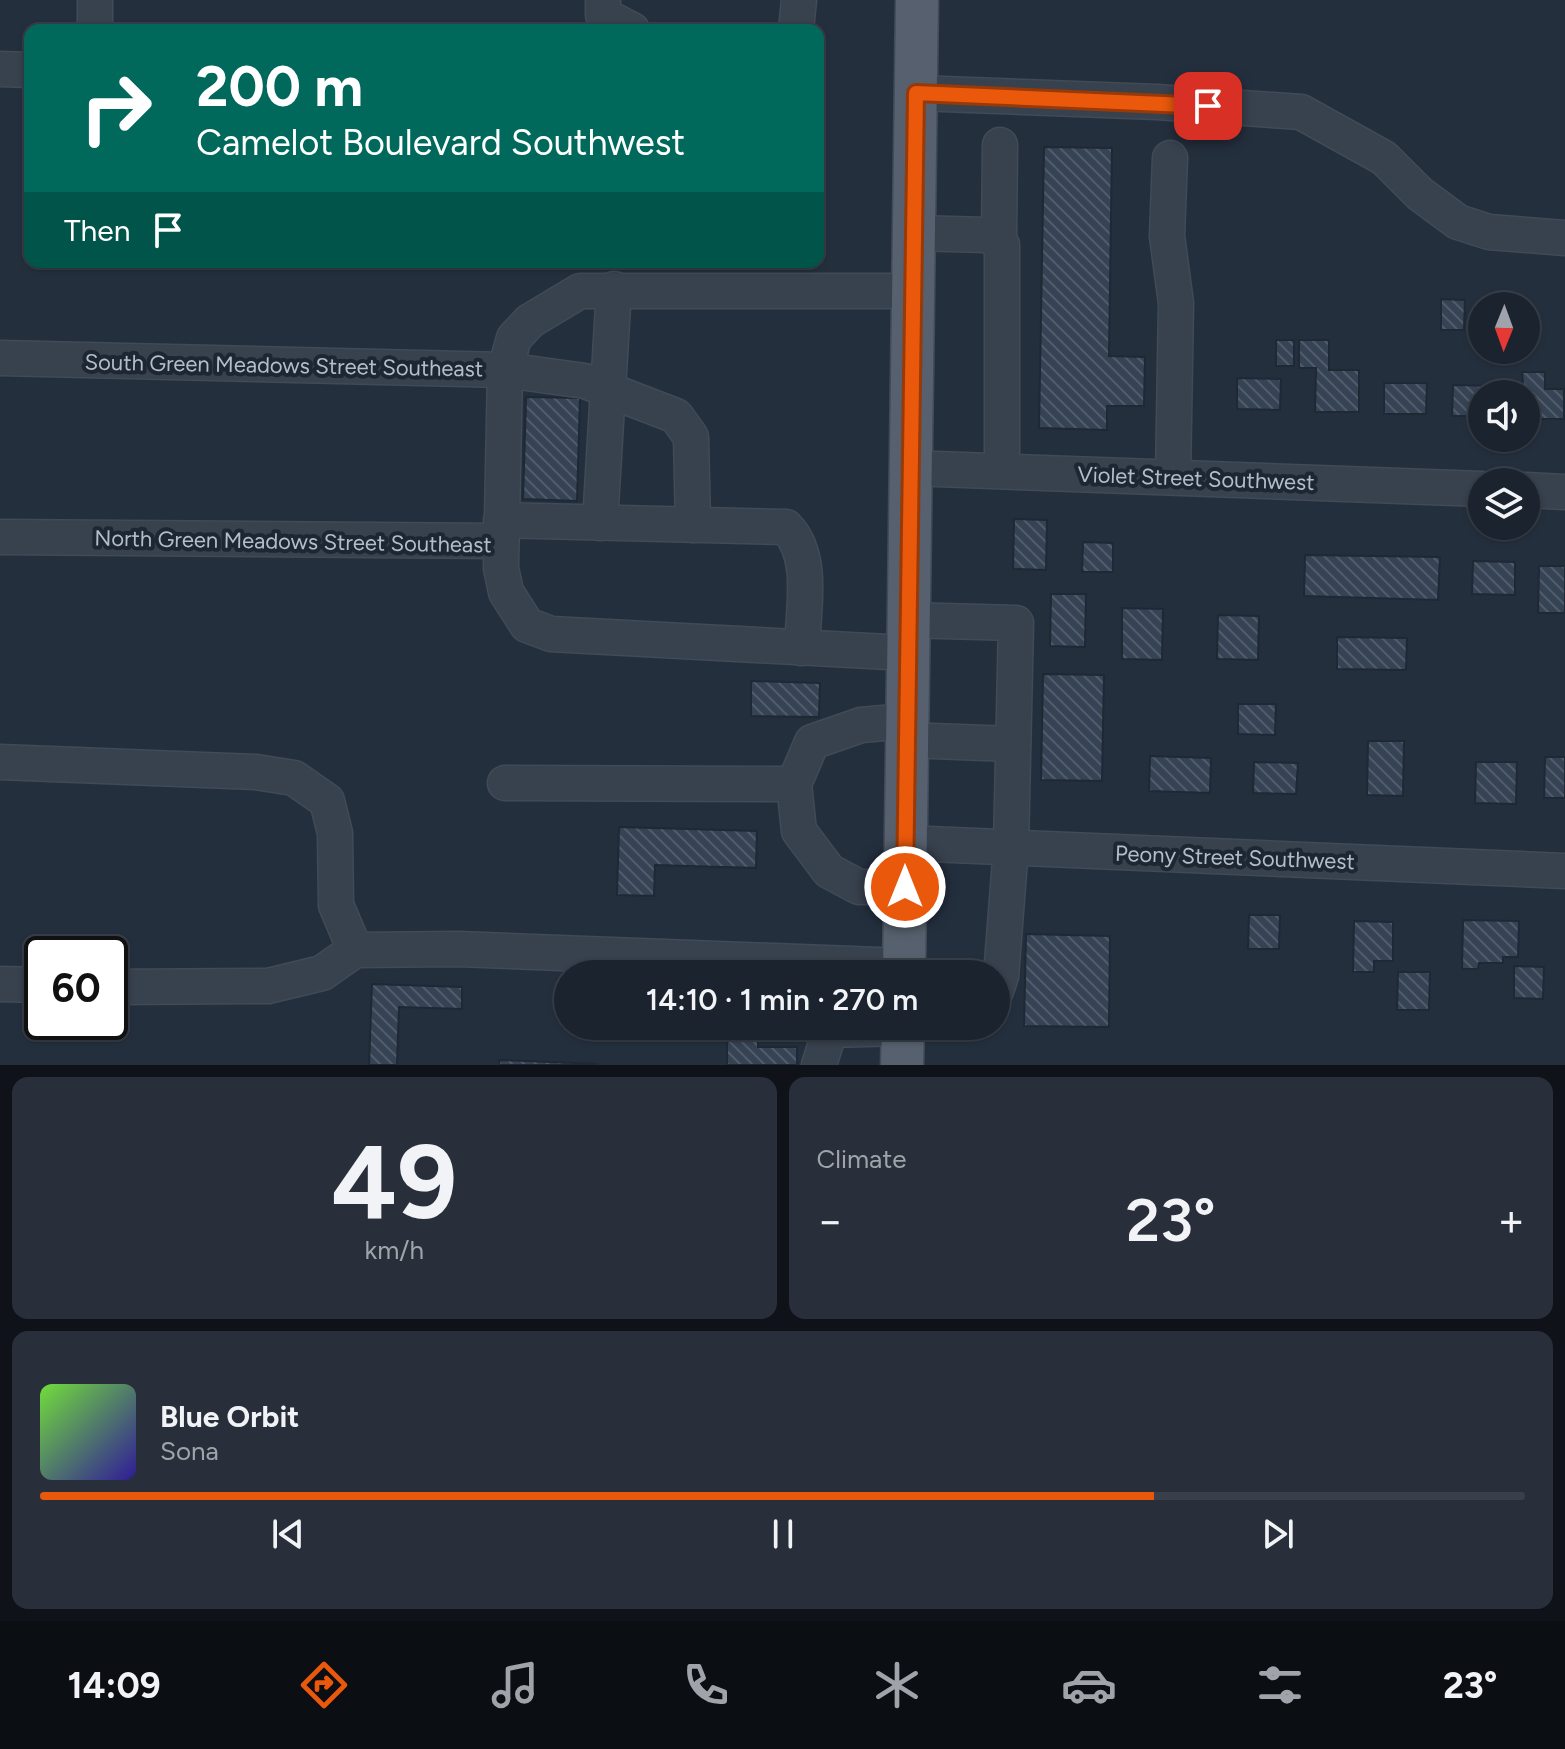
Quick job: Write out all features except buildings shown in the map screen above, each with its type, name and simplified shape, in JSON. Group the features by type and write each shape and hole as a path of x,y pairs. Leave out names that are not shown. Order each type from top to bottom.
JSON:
{"main road":[{"path":"904,960 917,0"}],"street":[{"path":"95,0 95,24"},
{"path":"603,0 603,15 620,24"},
{"path":"797,24 799,0"},
{"path":"0,69 24,70"},
{"path":"916,93 1157,102 1301,112 1384,158 1420,194 1458,222 1489,232 1565,238"},
{"path":"1000,145 1002,471"},
{"path":"1170,158 1167,236 1176,303 1173,477"},
{"path":"913,233 988,235 999,240"},
{"path":"600,523 614,289"},
{"name":"South Green Meadows Street Southeast","path":"0,358 505,370 514,338 530,321 580,291 912,291"},
{"path":"693,525 691,437 687,427 676,416 585,381 505,370 501,530 600,523 693,525 786,527 796,537 804,565 802,648"},
{"name":"Violet Street Southwest","path":"909,468 1468,488"},
{"path":"1540,491 1565,492"},
{"name":"North Green Meadows Street Southeast","path":"0,537 501,530 506,592 527,625 551,634 802,648 1016,623 1013,744"},
{"path":"905,887 859,887 829,871 799,831 794,784 812,742 861,725 1013,744 1011,847 1002,960"},
{"path":"0,762 228,770 294,778 327,801 335,833 336,905 355,950"},
{"path":"505,783 794,784"},
{"name":"Peony Street Southwest","path":"905,843 1565,871"},
{"path":"128,987 268,986 322,973 355,950 458,949 692,960"},
{"path":"0,984 24,985"},
{"path":"819,1065 827,1040"}],"route":[{"path":"905,887 916,93 1208,106"}]}
